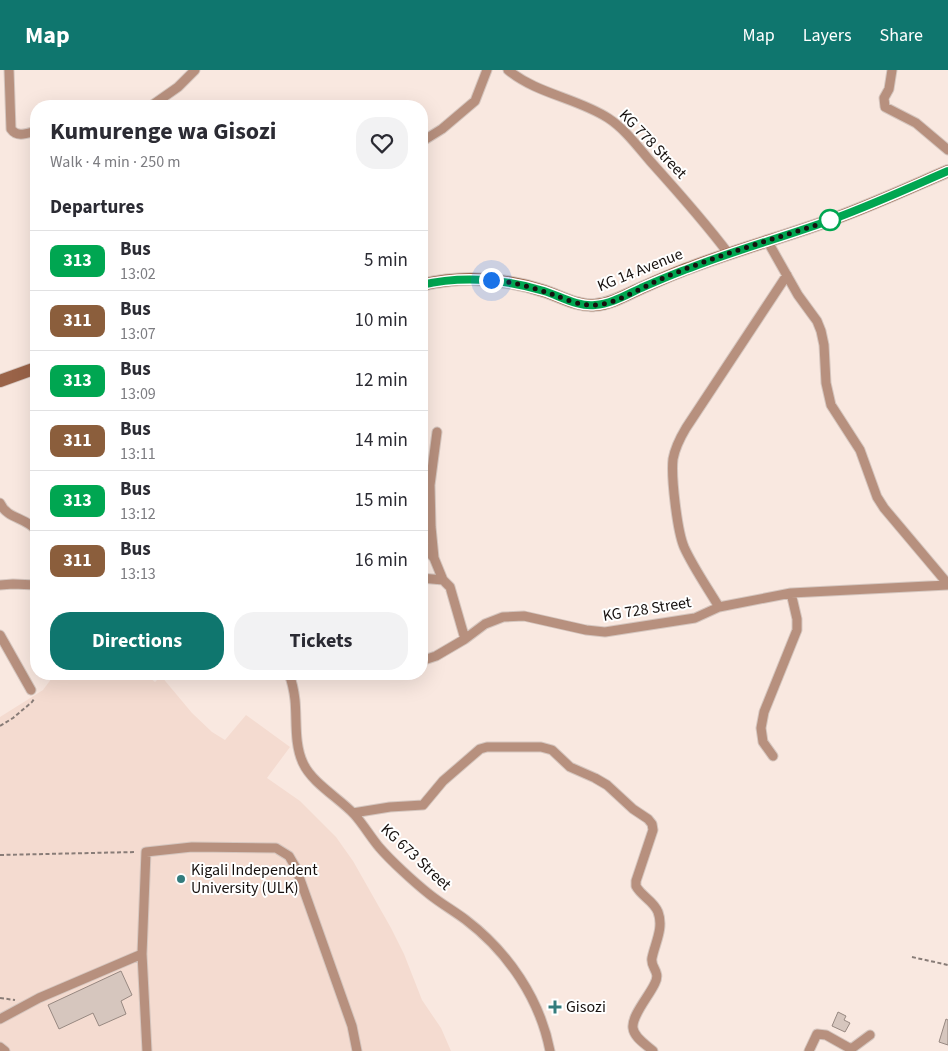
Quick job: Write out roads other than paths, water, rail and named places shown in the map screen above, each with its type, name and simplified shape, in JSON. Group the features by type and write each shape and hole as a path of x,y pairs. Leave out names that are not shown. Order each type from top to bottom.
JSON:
{"main road":[{"name":"KG 14 Avenue","path":"428,283 460,279 501,280 580,304 594,305 611,301 728,253 768,242 838,218 948,171"},
{"path":"0,382 30,370"}],"street":[{"path":"9,70 11,129 19,134 30,132"},
{"path":"160,100 178,88 194,70"},
{"path":"428,138 442,129 475,101 487,70"},
{"name":"KG 778 Street","path":"508,70 521,80 609,118 628,136 710,228 728,253"},
{"path":"892,70 889,89 884,98 885,107 916,123 948,150"},
{"path":"768,242 821,331 824,345 826,383 830,400 860,450 877,497 948,585"},
{"path":"719,607 684,547 680,534 673,481 673,459 677,442 787,275"},
{"path":"438,432 430,485 434,558 443,580 450,587 465,639"},
{"path":"0,503 11,516 23,519 30,525"},
{"path":"428,551 434,558"},
{"path":"428,579 443,580"},
{"path":"0,585 30,585"},
{"name":"KG 728 Street","path":"428,659 465,639 485,624 503,617 524,616 578,629 605,632 695,618 719,607 791,592 948,585"},
{"path":"772,756 763,742 761,728 764,712 796,630 797,619 791,592"},
{"path":"0,635 31,690"},
{"name":"KG 673 Street","path":"290,680 295,698 298,747 303,764 314,778 353,813 380,848 429,894 483,934 509,962 524,983 548,1041 550,1051"},
{"path":"353,813 390,807 422,805 454,770 473,754 486,747 552,750 570,767 607,785 652,824 653,830 636,886 654,905 658,913 660,933 652,962 657,976 633,1027 635,1034 653,1051"},
{"path":"146,1051 142,954 146,852 192,847 276,848 289,856 296,868 348,1016 357,1051"},
{"path":"0,1018 39,998 142,954"},
{"path":"809,1051 817,1034 826,1035 851,1049 870,1034"},
{"path":"0,1047 5,1051"}],"place":[{"name":"Kigali Independent University (ULK)","path":"181,879"},
{"name":"Gisozi","path":"555,1007"}]}
